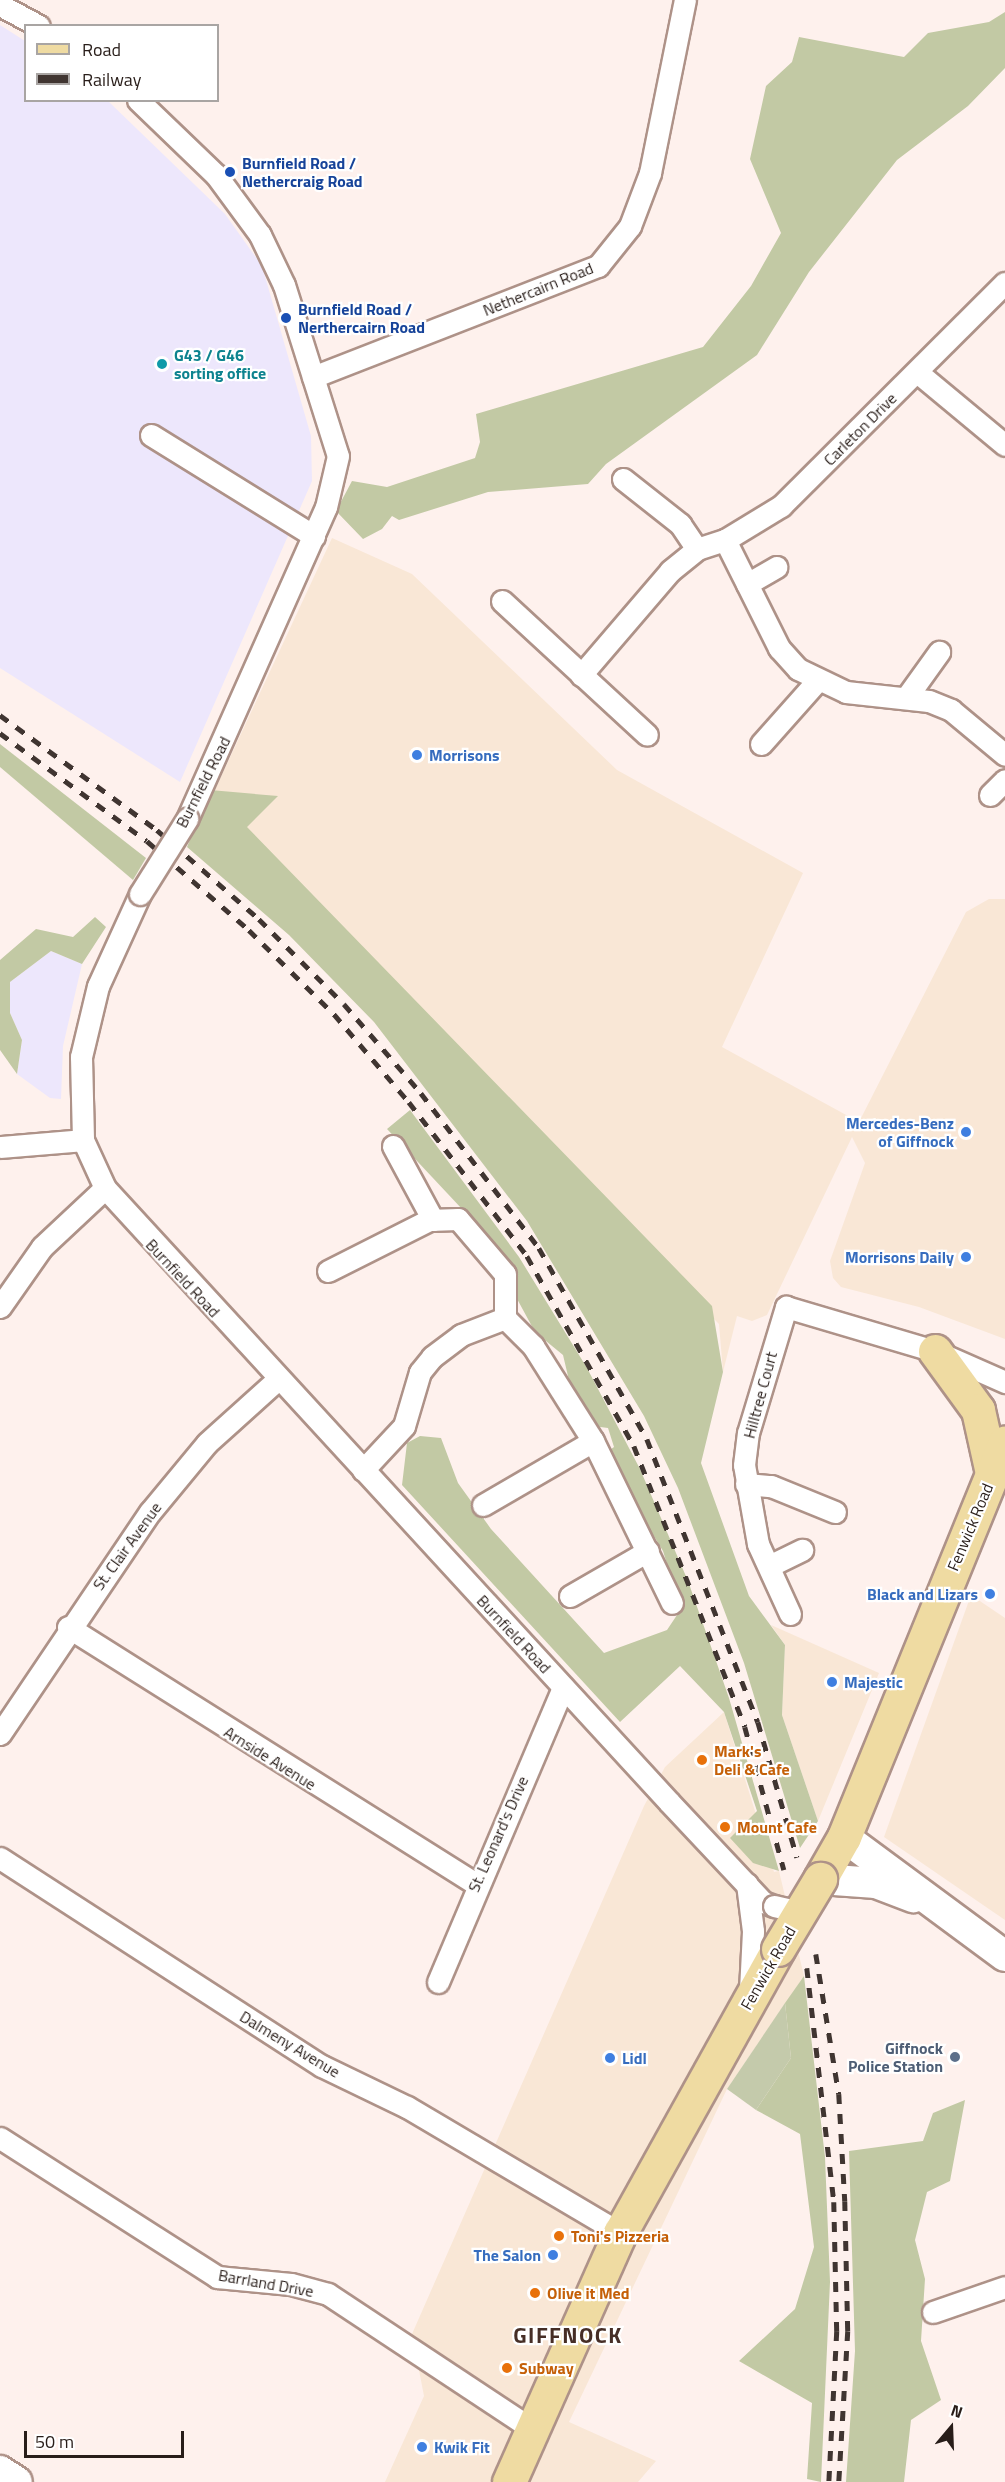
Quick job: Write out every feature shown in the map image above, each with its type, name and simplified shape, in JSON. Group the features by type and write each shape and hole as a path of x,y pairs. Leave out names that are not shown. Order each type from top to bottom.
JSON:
{"main road":[{"path":"935,1351 978,1410 992,1473"},
{"name":"Fenwick Road","path":"509,2482 620,2233 778,1949 787,1909 820,1880 844,1837 1005,1443"}],"street":[{"name":"Nethercairn Road","path":"313,377 598,266 630,226 650,173 685,0"},
{"path":"0,5 35,24"},
{"name":"Burnfield Road","path":"140,102 216,175 260,235 284,285 338,456 314,536 187,819 140,894 98,986 81,1057 83,1140 105,1188 278,1379 747,1884 787,1909"},
{"name":"Carleton Drive","path":"581,675 670,571 697,549 725,540 806,484 1005,283"},
{"path":"917,372 1005,445"},
{"path":"151,435 314,536"},
{"path":"623,479 680,524 697,549"},
{"path":"725,540 779,648 816,682 846,692 906,698 951,710 1005,755"},
{"path":"747,584 777,567"},
{"path":"502,600 647,735"},
{"path":"906,698 939,652"},
{"path":"761,744 816,682"},
{"path":"990,795 1005,780"},
{"path":"0,1147 83,1140"},
{"path":"393,1146 433,1220"},
{"path":"0,1307 42,1247 105,1188"},
{"path":"328,1271 433,1220 458,1219 505,1274 505,1318 533,1346 593,1441 672,1603"},
{"name":"Hilltree Court","path":"790,1614 769,1566 746,1484 748,1433 786,1307 935,1351"},
{"path":"363,1470 404,1426 420,1372 432,1357 461,1335 505,1318"},
{"path":"935,1351 1005,1382"},
{"name":"St. Clair Avenue","path":"0,1734 68,1627 207,1443 278,1379"},
{"path":"483,1505 593,1441"},
{"path":"746,1484 771,1486 835,1512"},
{"path":"769,1566 802,1550"},
{"path":"570,1596 648,1551"},
{"name":"Arnside Avenue","path":"68,1627 476,1884"},
{"name":"St. Leonard's Drive","path":"438,1982 476,1884 563,1687"},
{"path":"844,1837 927,1902 1005,1956"},
{"name":"Dalmeny Avenue","path":"0,1858 322,2067 407,2107 620,2233"},
{"path":"820,1880 876,1884 927,1902"},
{"path":"747,1884 753,1930 750,1999"},
{"name":"Barrland Drive","path":"0,2138 217,2277 291,2284 327,2294 532,2429"},
{"path":"933,2312 1005,2287"}],"shaded area":[{"path":"0,25 24,40 24,102 109,102 225,214 262,266 311,436 312,481 180,782 0,668"},
{"path":"332,538 412,574 617,770 803,873 722,1047 859,1122 966,912 989,899 1005,899 1005,1339 919,1307 841,1287 833,1278 830,1261 865,1163 852,1137 767,1315 752,1321 737,1316 723,1372 719,1324 206,809"},
{"path":"51,951 82,964 63,1046 61,1099 50,1098 17,1074 22,1040 10,1013 10,982"},
{"path":"971,1595 1005,1618 1005,1920 884,1837"},
{"path":"771,1625 879,1673 818,1821 782,1715 785,1645"},
{"path":"724,1712 774,1872 779,1871 804,1976 727,2089 569,2422 656,2461 638,2482 385,2482 424,2396 412,2334 644,1806 665,1767"}],"green space":[{"path":"1005,12 1005,68 968,106 897,160 809,272 757,355 606,464 588,484 488,492 399,520 392,516 382,529 363,539 336,511 352,481 387,487 475,458 480,442 476,414 703,347 751,286 781,233 750,159 766,86 792,62 799,37 904,57 928,33 989,22"},
{"path":"0,744 146,858 133,880 0,767"},
{"path":"210,790 278,796 247,827 712,1306 723,1372 701,1463 749,1596 785,1645 782,1715 818,1821 800,1848 744,1663 678,1488 644,1416 527,1221 374,1022 289,935 187,847"},
{"path":"95,917 106,927 82,964 51,951 10,982 10,1013 22,1040 17,1074 0,1050 0,960 36,929 73,937"},
{"path":"410,1110 519,1257 587,1368 640,1469 688,1581 729,1698 779,1871 753,1863 730,1838 757,1811 724,1712 680,1666 620,1722 402,1485 407,1443 420,1436 441,1438 458,1483 491,1529 604,1653 667,1630 681,1609 663,1551 604,1454 614,1447 608,1428 593,1426 572,1393 563,1355 535,1332 477,1225 387,1129"},
{"path":"804,1976 825,2157 830,2282 821,2482 807,2479 812,2403 739,2361 795,2309 814,2247 800,2134 756,2110 791,2058 785,2003"},
{"path":"785,2003 791,2058 756,2110 727,2089"},
{"path":"965,2100 950,2181 927,2192 915,2240 925,2279 921,2341 941,2400 911,2420 904,2482 846,2482 855,2351 849,2151 923,2141 933,2113"}],"railway":[{"path":"0,715 157,830 259,919 344,1004 421,1093 539,1248 647,1439 758,1722 797,1857"},
{"path":"0,733 147,841 249,930 334,1014 409,1102 527,1256 634,1446 745,1727 784,1870"},
{"path":"816,1954 839,2094 845,2201 848,2331 839,2482"},
{"path":"807,1968 834,2202 837,2331 829,2482"}],"place":[{"name":"Burnfield Road / Nethercraig Road","path":"230,172"},
{"name":"Burnfield Road / Nerthercairn Road","path":"286,318"},
{"name":"G43 / G46 sorting office","path":"162,364"},
{"name":"Morrisons","path":"417,755"},
{"name":"Mercedes-Benz of Giffnock","path":"966,1132"},
{"name":"Morrisons Daily","path":"966,1257"},
{"name":"Black and Lizars","path":"990,1594"},
{"name":"Majestic","path":"832,1682"},
{"name":"Mark's Deli & Cafe","path":"702,1760"},
{"name":"Mount Cafe","path":"725,1827"},
{"name":"Giffnock Police Station","path":"955,2057"},
{"name":"Lidl","path":"610,2058"},
{"name":"Toni's Pizzeria","path":"559,2236"},
{"name":"The Salon","path":"553,2255"},
{"name":"Olive it Med","path":"535,2293"},
{"name":"Subway","path":"507,2368"},
{"name":"Kwik Fit","path":"422,2447"}],"district":[{"name":"GIFFNOCK","path":"568,2336"}]}
